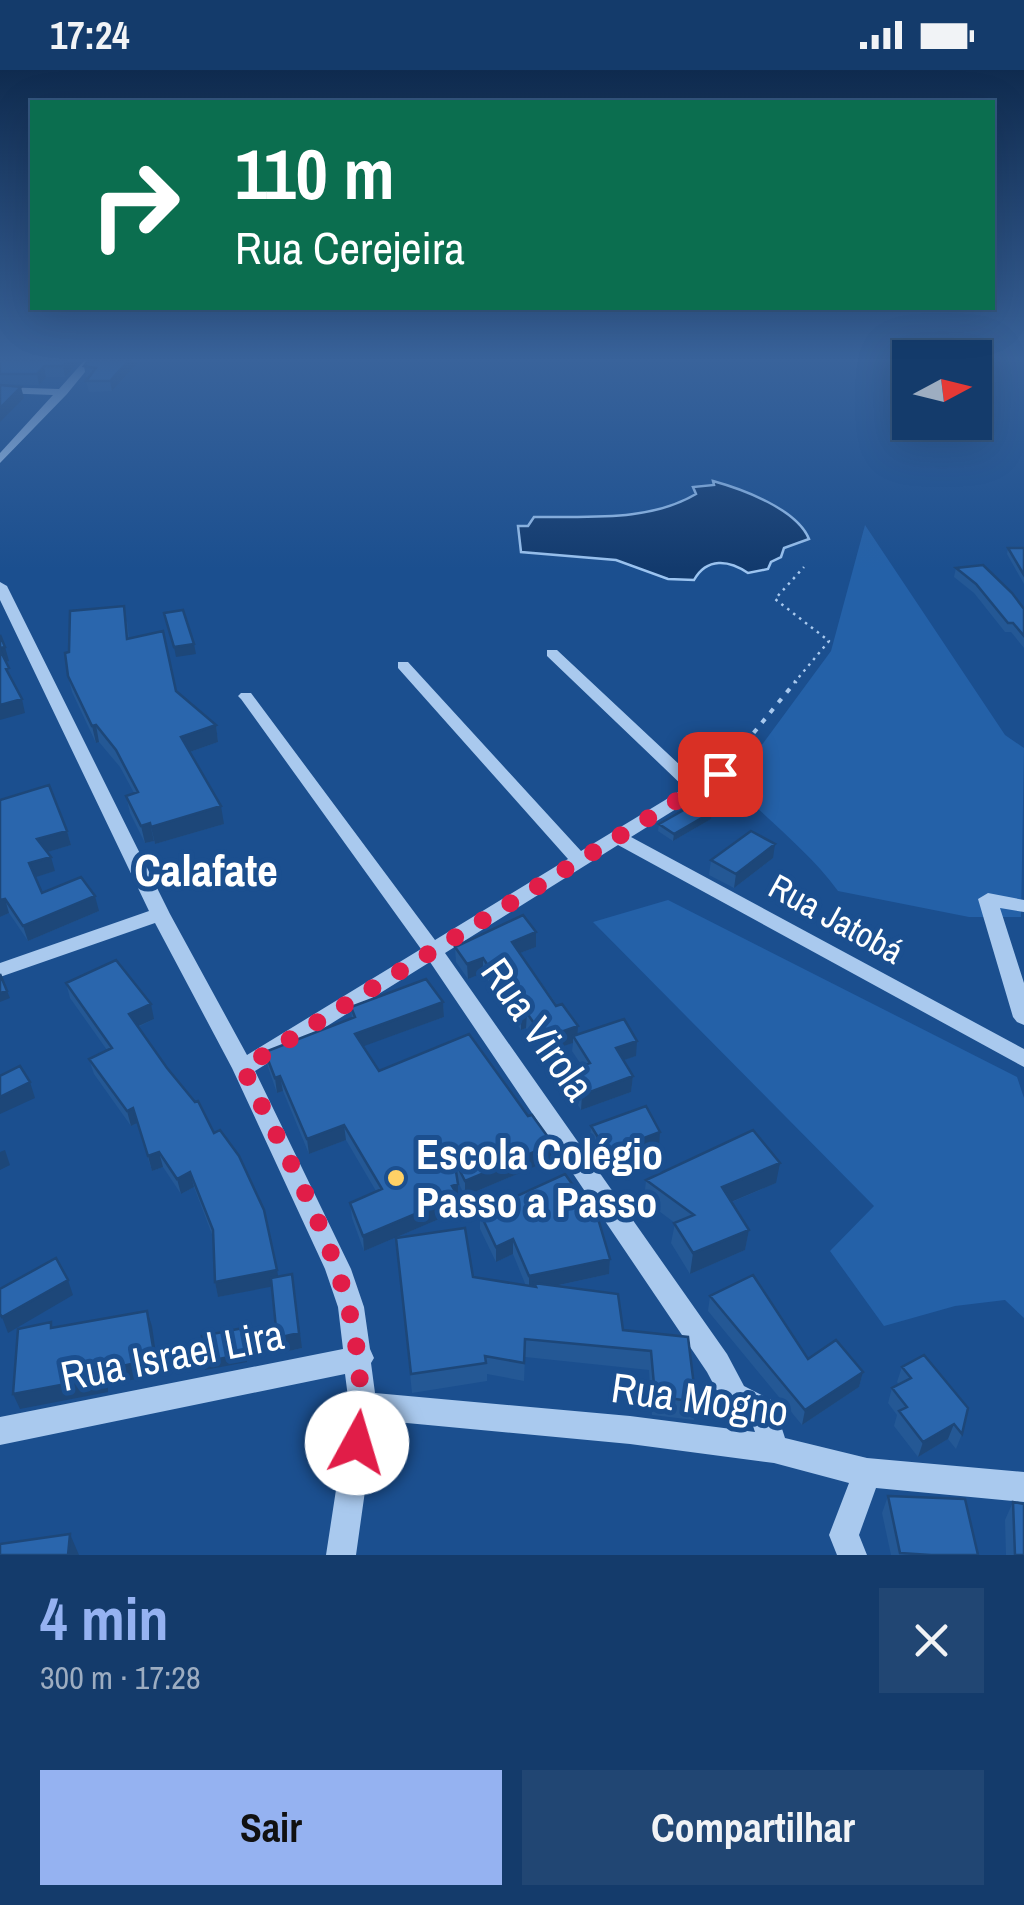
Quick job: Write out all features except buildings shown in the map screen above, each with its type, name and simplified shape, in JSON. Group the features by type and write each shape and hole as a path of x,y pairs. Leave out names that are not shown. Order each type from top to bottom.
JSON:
{"street":[{"path":"0,460 26,430"},
{"path":"0,438 19,438"},
{"path":"0,586 5,611 243,1068 338,1269 351,1307 360,1358 362,1406 341,1555"},
{"path":"552,652 696,789"},
{"path":"403,666 578,860"},
{"name":"Rua Virola","path":"246,696 432,950 716,1362 734,1394 762,1411 774,1448"},
{"path":"243,1068 720,774"},
{"name":"Rua Jatobá","path":"617,837 1024,1059"},
{"path":"1024,906 988,899 1024,1017"},
{"path":"0,970 160,914"},
{"name":"Rua Israel Lira","path":"0,1431 360,1358"},
{"name":"Rua Mogno","path":"362,1406 630,1430 774,1448 867,1473 1024,1487"},
{"path":"845,1548 867,1473"}],"path":[{"path":"720,774 829,641 775,599 804,567"}],"shaded area":[{"path":"713,481 781,510 803,528 809,539 784,548 781,557 771,562 768,569 748,573 733,565 712,564 694,580 668,579 616,560 521,552 518,526 528,526 534,517 597,517 658,509 696,494 693,487 714,485"},
{"path":"865,525 1005,735 1024,748 1021,917 969,917 838,891 801,849 733,784 831,651"},
{"path":"668,900 1017,1077 1024,1098 1024,1318 1005,1300 955,1306 884,1326 830,1251 874,1206 593,922"}],"place":[{"name":"Escola Colégio Passo a Passo","path":"396,1178"}],"district":[{"name":"Calafate","path":"206,870"}],"route":[{"path":"357,1443 362,1378 351,1307 338,1269 243,1068 720,774"}]}
